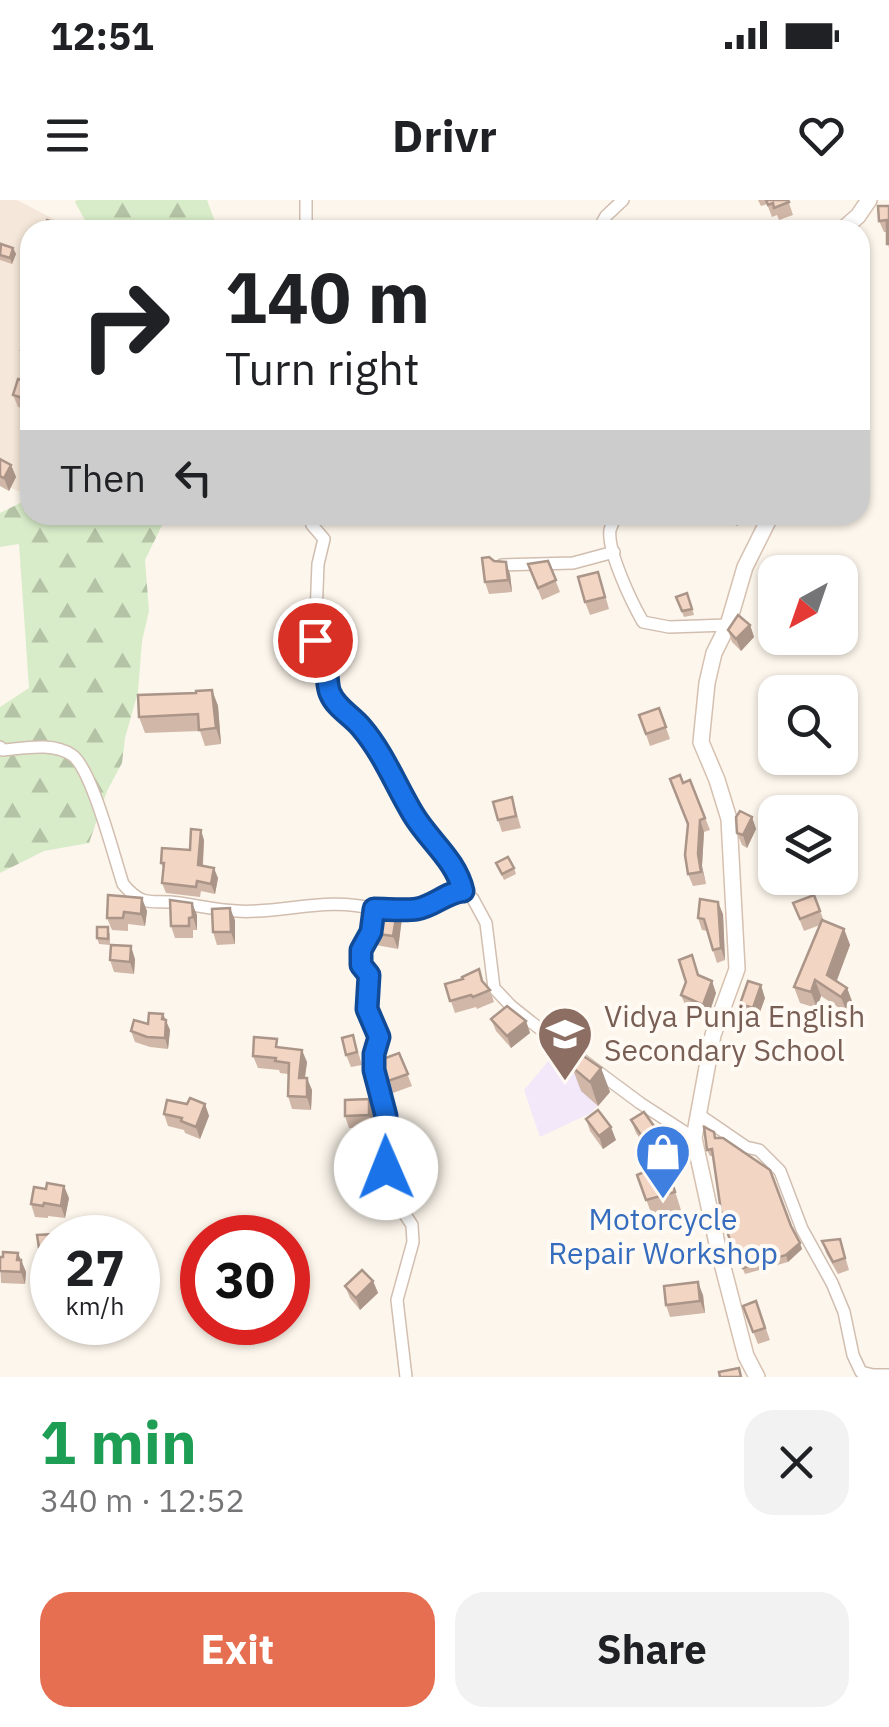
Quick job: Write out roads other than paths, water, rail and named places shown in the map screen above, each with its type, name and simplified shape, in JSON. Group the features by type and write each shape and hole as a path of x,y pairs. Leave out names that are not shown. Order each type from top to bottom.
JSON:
{"main road":[{"path":"853,220 870,200"},
{"path":"757,1377 746,1356 694,1138 713,1034 737,969 729,819 702,742 707,683 744,566 766,525"}],"street":[{"path":"604,220 623,200"},
{"path":"312,525 324,540 318,564 315,640 326,666 330,693 387,762 412,812 460,875 463,891"},
{"path":"612,525 618,568 643,622 669,627 728,625"},
{"path":"502,565 573,563 614,552"},
{"path":"0,747 53,747 74,756 87,773 123,884 136,899 218,911 257,912 342,902 374,909 416,909 463,891 473,898 486,924 494,988 531,1022 694,1138"},
{"path":"374,909 371,932 361,950 361,965 369,975 367,1009 379,1037 374,1070 386,1116 379,1141 392,1195 412,1225 413,1242 397,1300 406,1377"},
{"path":"698,1114 746,1147 758,1150 780,1171 802,1229 832,1282 844,1312 853,1355 862,1372 889,1376"}],"place":[{"name":"Vidya Punja English Secondary School","path":"565,1083"},
{"name":"Motorcycle Repair Workshop","path":"663,1201"}]}
